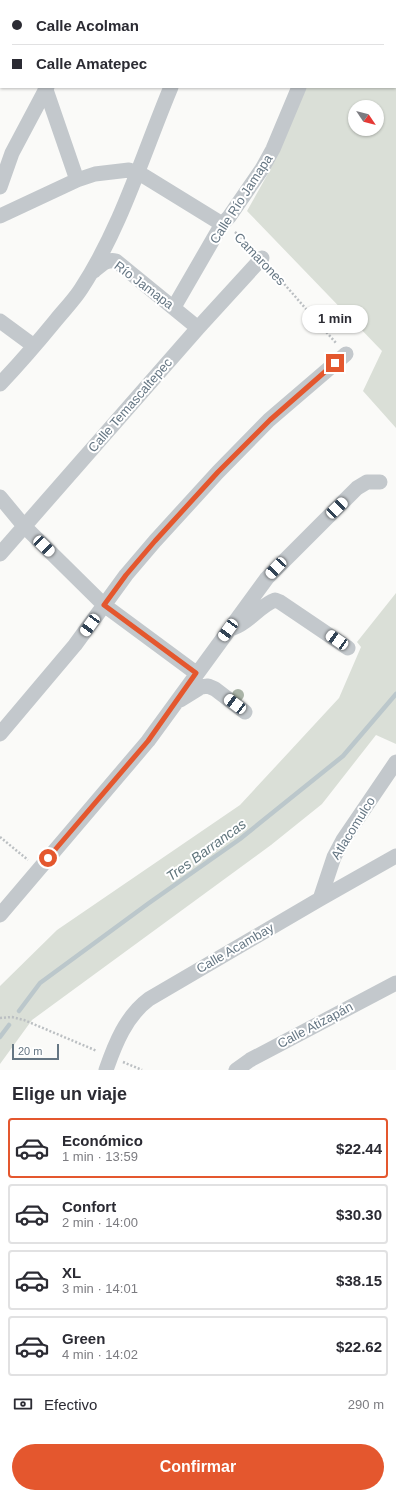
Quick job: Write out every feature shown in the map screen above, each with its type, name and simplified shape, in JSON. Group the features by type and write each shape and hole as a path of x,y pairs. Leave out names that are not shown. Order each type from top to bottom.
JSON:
{"street":[{"path":"46,88 77,180"},
{"path":"0,187 12,154 46,88"},
{"path":"0,384 80,291 89,276 105,248 171,88"},
{"name":"Calle Río Jamapa","path":"174,307 222,224 229,217 262,169 273,149 299,88"},
{"path":"0,216 77,180 95,174 129,170 137,173"},
{"name":"Camarones","path":"137,173 222,224"},
{"name":"Calle Temascaltepec","path":"0,554 198,328 262,258"},
{"name":"Río Jamapa","path":"89,276 105,262 109,260 116,261 198,328"},
{"path":"0,321 34,346"},
{"path":"0,734 75,645 126,575 150,546 218,472 270,420 346,354"},
{"path":"0,915 148,741 196,673 267,578 291,552 362,484 380,482"},
{"path":"0,497 24,526 104,605 196,673"},
{"path":"228,630 243,624 265,605 275,600 348,648"},
{"path":"175,703 201,687 208,686 215,689 245,712"},
{"name":"Atlacomulco","path":"320,899 334,857 343,840 396,762"},
{"name":"Calle Acambay","path":"108,1063 122,1031 132,1014 144,1002 396,856"},
{"name":"Calle Atizapán","path":"236,1070 250,1060 396,982"}],"path":[{"name":"Camarones","path":"222,224 238,234 262,258 346,354"},
{"path":"0,837 39,869"},
{"path":"0,1018 12,1017 24,1020 108,1063 142,1070"}],"shaded area":[{"path":"305,88 396,88 396,428 363,391 382,351 247,211 270,170"},
{"path":"396,593 396,744 376,735 322,804 271,845 32,1020 0,1064 0,986 57,930 240,805 339,698 361,647 357,642"}],"waterway":[{"name":"Tres Barrancas","path":"19,1011 40,983 149,903 240,839 343,756 396,694"},
{"name":"Tres Barrancas","path":"0,1037 9,1025"}],"route":[{"path":"48,858 148,741 196,673 104,605 126,575 155,541 218,472 270,420 335,363"}]}
